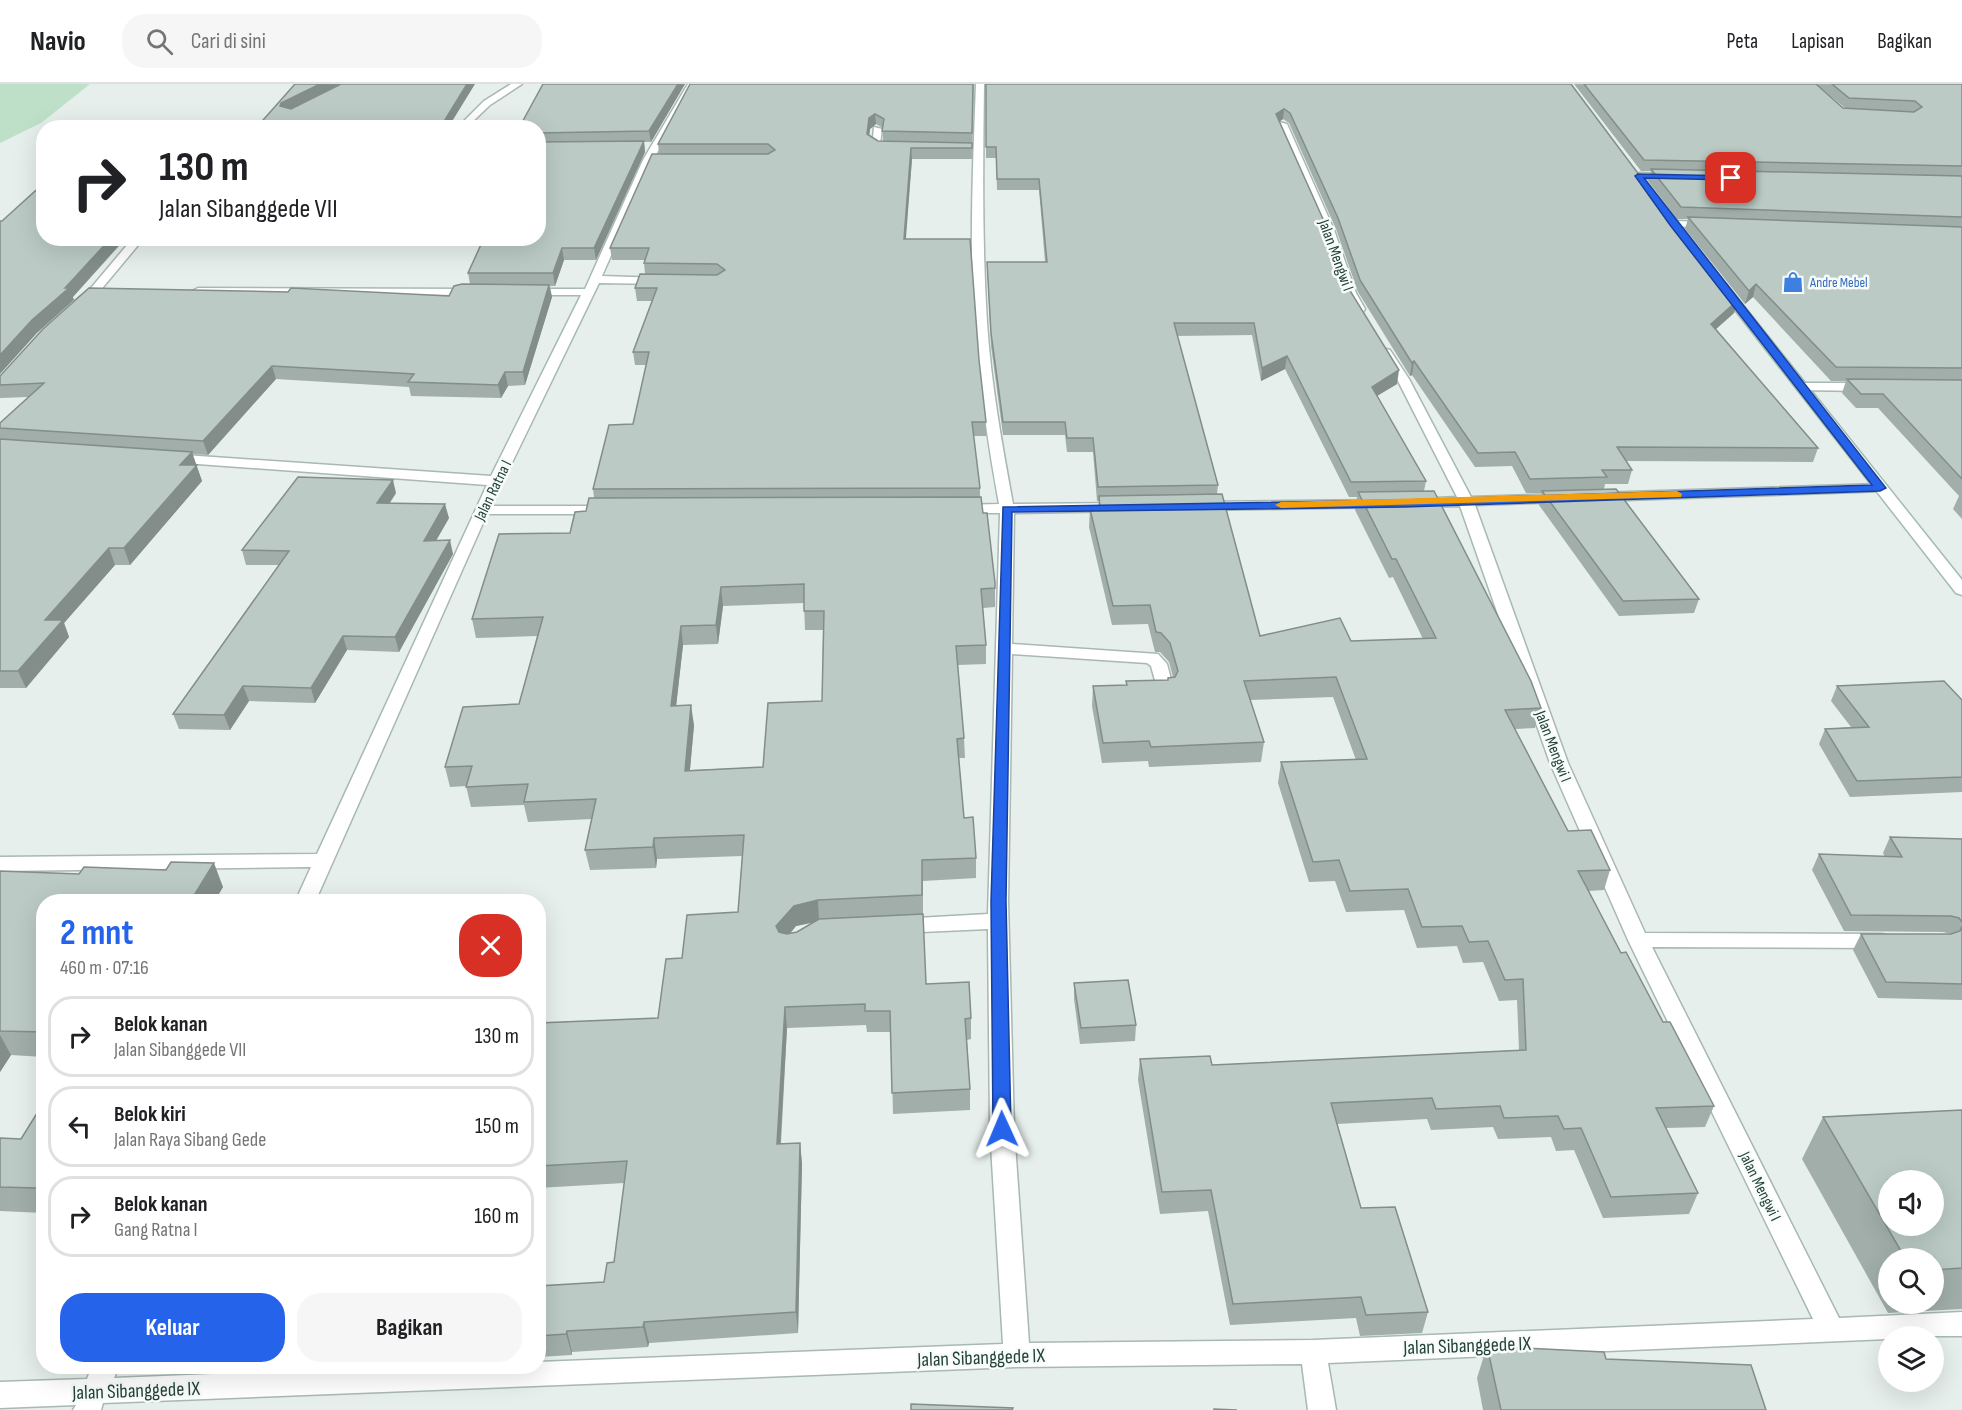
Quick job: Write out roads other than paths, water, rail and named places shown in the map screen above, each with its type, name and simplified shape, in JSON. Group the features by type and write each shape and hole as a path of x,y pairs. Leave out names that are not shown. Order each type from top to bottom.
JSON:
{"street":[{"path":"468,120 482,105 518,84"},
{"name":"Jalan Ratna I","path":"308,894 482,510 592,286 652,154 692,84"},
{"path":"980,84 972,149 981,325 992,428 1007,509 999,921 1002,1129 1017,1355"},
{"name":"Jalan Mengwi I","path":"1282,124 1329,230 1350,293 1403,379 1466,501 1559,763 1638,940 1831,1329"},
{"path":"877,129 875,146 907,148"},
{"path":"1638,176 1686,177"},
{"path":"1688,242 1670,219 1719,225"},
{"path":"71,310 101,290 133,246"},
{"path":"1716,278 1962,590"},
{"path":"519,292 673,281"},
{"path":"189,291 483,292"},
{"path":"1803,387 1882,387"},
{"path":"150,456 497,481"},
{"path":"1182,506 1399,503 1880,488"},
{"path":"947,509 1135,507"},
{"path":"482,510 625,510"},
{"path":"1005,649 1152,658 1159,664 1165,691"},
{"path":"0,864 323,860"},
{"path":"879,927 999,921"},
{"path":"1638,940 1908,940"},
{"name":"Jalan Sibanggede IX","path":"0,1395 92,1401 1017,1355 1313,1352 1962,1324"},
{"path":"1313,1352 1322,1410"},
{"path":"92,1401 103,1374"}],"place":[{"name":"Andre Mebel","path":"1793,282"}]}
